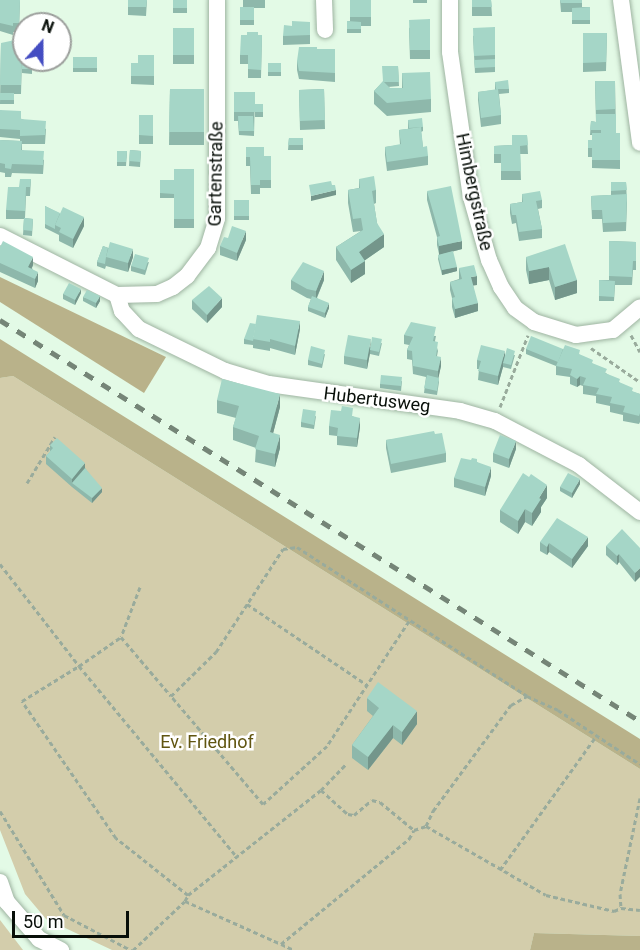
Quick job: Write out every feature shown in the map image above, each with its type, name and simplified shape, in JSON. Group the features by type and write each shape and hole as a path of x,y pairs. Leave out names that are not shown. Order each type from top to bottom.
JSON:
{"street":[{"name":"Gartenstraße","path":"0,236 117,295 157,294 173,287 201,261 214,235 217,210 217,0"},
{"path":"324,0 325,30"},
{"name":"Himbergstraße","path":"450,0 450,52 471,197 489,260 501,287 515,308 534,322 576,335 613,330 640,307"},
{"path":"621,0 640,143"},
{"name":"Hubertusweg","path":"117,295 122,311 140,329 225,371 269,384 460,411 495,421 579,465 640,512"},
{"path":"0,882 7,902 39,939 61,950"}],"path":[{"path":"503,401 534,322"},
{"path":"624,322 640,352"},
{"path":"576,335 640,382"},
{"path":"27,483 55,437"},
{"path":"171,696 216,652 283,549 297,547 527,696 558,710 640,764"},
{"path":"0,564 79,666 237,857"},
{"path":"140,587 121,637 22,701 116,838 188,895"},
{"path":"247,604 367,685"},
{"path":"121,637 263,804 327,746 409,621"},
{"path":"281,944 409,839 414,830 426,825 433,811 511,705 527,696"},
{"path":"500,870 597,735"},
{"path":"0,811 64,915 132,950 185,901 188,895 321,790 347,763"},
{"path":"321,790 348,814 354,815 372,800 380,802 414,830"},
{"path":"621,908 620,894 640,798"},
{"path":"426,825 546,895 614,911 621,908 640,910"},
{"path":"185,901 294,950"}],"green space":[{"name":"Ev. Friedhof","path":"13,376 640,769 640,936 534,933 530,950 112,950 46,919 25,894 0,830 0,378"},
{"path":"0,920 23,950 0,950"}],"shaded area":[{"path":"0,277 166,357 144,393 0,302"},
{"path":"0,339 640,739 640,769 13,376 0,378"},
{"path":"534,933 640,936 640,950 530,950"}],"building":[{"path":"0,0 20,0 19,12 12,12 12,26 0,23"},
{"path":"128,0 147,0 146,7 128,7"},
{"path":"173,0 187,0 187,8 173,8"},
{"path":"350,0 371,0 371,17 350,17"},
{"path":"472,0 491,0 492,7 472,7"},
{"path":"560,0 582,0 582,3 561,3"},
{"path":"240,7 254,7 254,20 240,20"},
{"path":"590,7 590,20 572,20 572,8"},
{"path":"430,19 430,50 410,50 409,20"},
{"path":"292,21 310,22 310,35 283,36 284,25 292,26"},
{"path":"347,21 361,22 361,29 347,29"},
{"path":"495,27 495,55 474,56 473,28"},
{"path":"173,28 194,28 194,55 173,55"},
{"path":"247,32 258,32 258,35 262,35 261,70 248,69 248,55 240,55 241,35 247,35"},
{"path":"583,33 607,33 606,62 583,63"},
{"path":"12,41 12,72 21,72 21,85 0,85 1,43"},
{"path":"299,47 335,49 335,73 299,71 297,61"},
{"path":"138,55 154,55 154,76 131,76 131,63 138,63"},
{"path":"73,57 97,57 97,68 73,68"},
{"path":"495,59 495,67 475,68 474,60"},
{"path":"268,63 281,63 281,72 268,72"},
{"path":"382,66 398,66 399,82 384,82"},
{"path":"430,72 431,99 387,103 374,91 383,81 390,88 403,88 402,73"},
{"path":"508,80 509,89 496,89 495,82"},
{"path":"595,81 615,81 615,109 596,110"},
{"path":"170,89 204,89 204,132 169,132"},
{"path":"324,89 325,120 300,121 299,90"},
{"path":"498,89 501,115 481,118 478,92"},
{"path":"234,92 255,92 255,112 234,112"},
{"path":"0,93 14,93 14,100 0,100"},
{"path":"255,104 263,104 263,112 255,112"},
{"path":"0,110 21,111 21,119 46,121 45,135 20,136 20,130 0,129"},
{"path":"596,114 616,114 616,126 601,126 601,130 590,130 591,121 596,122"},
{"path":"139,115 153,115 153,136 139,135"},
{"path":"238,116 253,116 254,131 239,131"},
{"path":"422,118 423,127 409,128 408,120"},
{"path":"601,126 616,126 616,133 620,133 620,160 592,160 592,148 588,148 588,140 592,140 592,133 601,133"},
{"path":"421,127 423,147 427,146 428,156 387,162 385,147 401,144 399,130"},
{"path":"512,135 527,135 528,145 520,146 521,171 501,171 501,154 494,154 494,146 512,145"},
{"path":"289,138 303,138 303,145 288,145"},
{"path":"0,140 22,141 21,150 44,151 43,165 12,164 11,169 5,168 5,164 0,163"},
{"path":"246,147 264,147 264,156 271,156 271,180 260,180 260,185 251,185 250,157 246,157"},
{"path":"130,150 141,151 140,162 129,161"},
{"path":"117,151 127,151 126,162 117,162"},
{"path":"174,169 194,169 194,219 174,219"},
{"path":"374,176 376,190 372,191 377,223 384,234 359,252 365,261 351,270 336,247 363,230 361,218 353,219 348,190 360,188 359,179"},
{"path":"20,179 31,179 30,187 26,187 25,211 6,210 8,187 19,187"},
{"path":"160,180 174,180 174,194 160,193"},
{"path":"331,181 336,190 311,196 309,185"},
{"path":"611,182 626,182 627,190 611,191"},
{"path":"451,186 462,241 439,246 437,237 440,236 427,191"},
{"path":"540,191 542,200 536,201 542,229 519,232 516,215 512,215 510,204 523,202 522,194"},
{"path":"627,194 626,222 603,223 602,210 592,210 591,196"},
{"path":"234,200 249,200 249,216 234,216"},
{"path":"45,206 60,213 55,229 45,224"},
{"path":"63,207 84,217 73,239 59,232 61,228 55,225"},
{"path":"24,218 33,219 32,231 23,230"},
{"path":"232,226 246,231 237,253 220,246 224,237 228,238"},
{"path":"3,241 33,257 28,267 38,272 35,279 0,263 0,247"},
{"path":"609,241 636,242 636,261 633,261 632,277 609,276"},
{"path":"110,242 133,249 128,263 106,257"},
{"path":"565,244 577,280 555,287 549,267 529,271 526,257"},
{"path":"103,246 108,248 105,264 97,262"},
{"path":"453,251 457,267 442,270 438,255"},
{"path":"135,254 149,258 145,270 131,266"},
{"path":"303,262 324,271 316,291 291,280"},
{"path":"474,265 477,276 471,277 478,303 455,309 452,298 455,297 450,282 462,279 459,268"},
{"path":"599,280 615,281 614,297 599,296"},
{"path":"69,283 81,289 75,300 63,294"},
{"path":"209,286 222,298 207,315 192,300"},
{"path":"87,290 100,296 96,303 83,297"},
{"path":"312,296 329,303 325,313 308,307"},
{"path":"257,315 300,321 295,346 270,339 270,342 253,339"},
{"path":"411,322 436,327 433,341 438,342 436,356 441,357 438,371 413,366 412,351 407,350 413,337 404,335"},
{"path":"250,323 256,324 253,341 244,339"},
{"path":"348,335 371,339 367,360 344,356"},
{"path":"531,336 563,349 558,362 526,349"},
{"path":"372,337 382,339 379,352 370,350"},
{"path":"481,345 505,351 498,376 478,371 481,361 477,360"},
{"path":"565,345 580,350 579,354 607,369 605,373 620,379 619,382 640,394 639,416 623,412 625,406 610,403 612,397 596,394 599,388 583,385 586,378 580,376 577,379 570,375 572,369 556,366"},
{"path":"311,346 325,350 322,364 308,360"},
{"path":"507,348 515,351 511,365 503,363"},
{"path":"381,375 402,377 401,386 380,384"},
{"path":"427,375 439,378 437,391 424,388"},
{"path":"222,379 280,394 270,432 280,435 275,454 255,449 259,436 233,427 239,406 217,400"},
{"path":"342,406 353,408 352,416 360,418 357,438 337,436 338,428 329,426 331,410 341,411"},
{"path":"303,409 316,411 314,425 301,422"},
{"path":"434,431 435,434 442,433 446,453 391,464 386,440"},
{"path":"500,435 516,441 509,459 493,453"},
{"path":"57,438 85,463 72,479 46,456 53,448 50,445"},
{"path":"461,458 477,459 477,462 491,467 485,487 454,478"},
{"path":"85,468 102,488 92,498 72,483"},
{"path":"523,473 529,477 531,474 547,485 532,513 525,509 518,521 500,510"},
{"path":"568,473 580,479 572,493 560,487"},
{"path":"557,518 588,537 572,559 549,543 547,547 540,542"},
{"path":"622,529 640,548 640,568 635,573 619,554 617,556 606,546"},
{"path":"378,682 417,711 402,732 393,725 368,757 352,745 379,708 367,698"}],"railway":[{"path":"0,320 640,721"}]}
